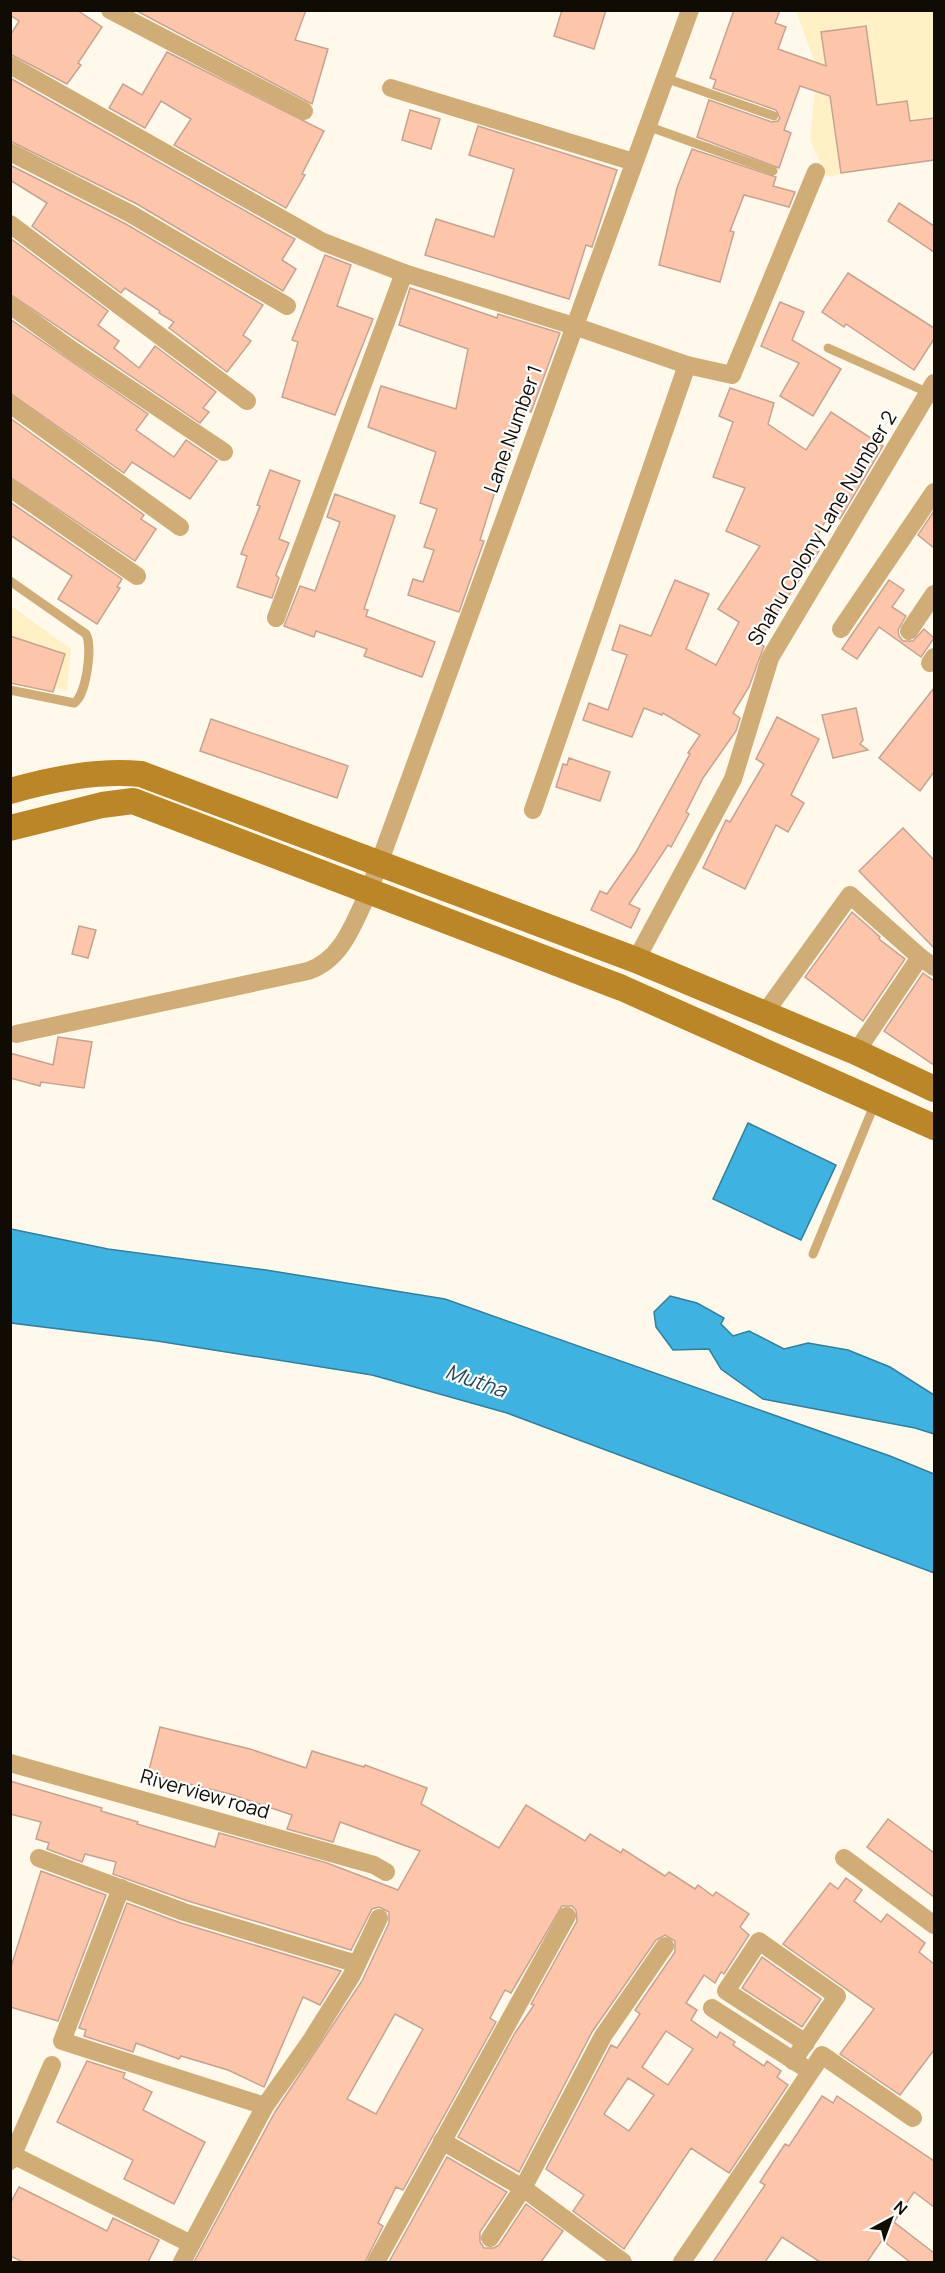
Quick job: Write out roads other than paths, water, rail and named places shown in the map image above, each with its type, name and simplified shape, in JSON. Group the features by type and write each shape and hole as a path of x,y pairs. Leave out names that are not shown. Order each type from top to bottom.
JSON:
{"street":[{"path":"110,10 304,111"},
{"name":"Lane Number 1","path":"16,1034 320,967 345,941 380,863 688,11"},
{"path":"10,65 323,242 404,273 574,326 687,366 732,375 816,172"},
{"path":"391,88 634,162"},
{"path":"10,152 131,214 287,306"},
{"path":"10,224 247,401"},
{"path":"276,618 404,273"},
{"path":"10,305 72,350 224,452"},
{"path":"533,810 687,366"},
{"name":"Shahu Colony Lane Number 2","path":"636,960 733,778 770,658 932,388"},
{"path":"10,404 180,527"},
{"path":"10,488 137,576"},
{"path":"841,629 934,492"},
{"path":"909,631 934,594"},
{"path":"10,791 79,776 115,771 141,774 636,960 933,1084"},
{"path":"10,828 102,805 133,801 622,988 934,1127"},
{"path":"764,1014 850,895 927,962 856,1052"},
{"name":"Riverview road","path":"10,1763 374,1865 386,1872"},
{"path":"39,1858 184,1912 357,1964"},
{"path":"844,1858 934,1925"},
{"path":"121,1888 62,2041 265,2106"},
{"path":"376,2262 567,1916"},
{"path":"182,2262 265,2106 310,2042 357,1964 379,1918"},
{"path":"793,2061 806,2043 837,1996 759,1941 726,1990 806,2043"},
{"path":"490,2238 523,2188 603,2036 665,1946"},
{"path":"738,1999 719,2013 811,2071"},
{"path":"682,2262 822,2055 913,2118"},
{"path":"52,2065 12,2158 191,2244"},
{"path":"442,2141 523,2188 623,2262"}],"lane":[{"path":"665,78 774,116"},
{"path":"647,126 773,171"},
{"path":"828,348 932,388"},
{"path":"10,581 86,634 90,650 81,696 74,703 10,690"},
{"path":"813,1254 876,1101"}],"water":[{"path":"748,1123 836,1165 801,1240 713,1199"},
{"name":"Mutha","path":"11,1229 108,1249 266,1270 445,1299 890,1456 934,1474 934,1573 507,1413 372,1375 157,1341 11,1323"},
{"path":"670,1296 697,1303 724,1318 721,1324 733,1336 749,1331 784,1349 808,1343 848,1350 890,1367 934,1395 934,1434 915,1428 763,1399 721,1369 709,1349 673,1350 656,1327 654,1312"}]}
